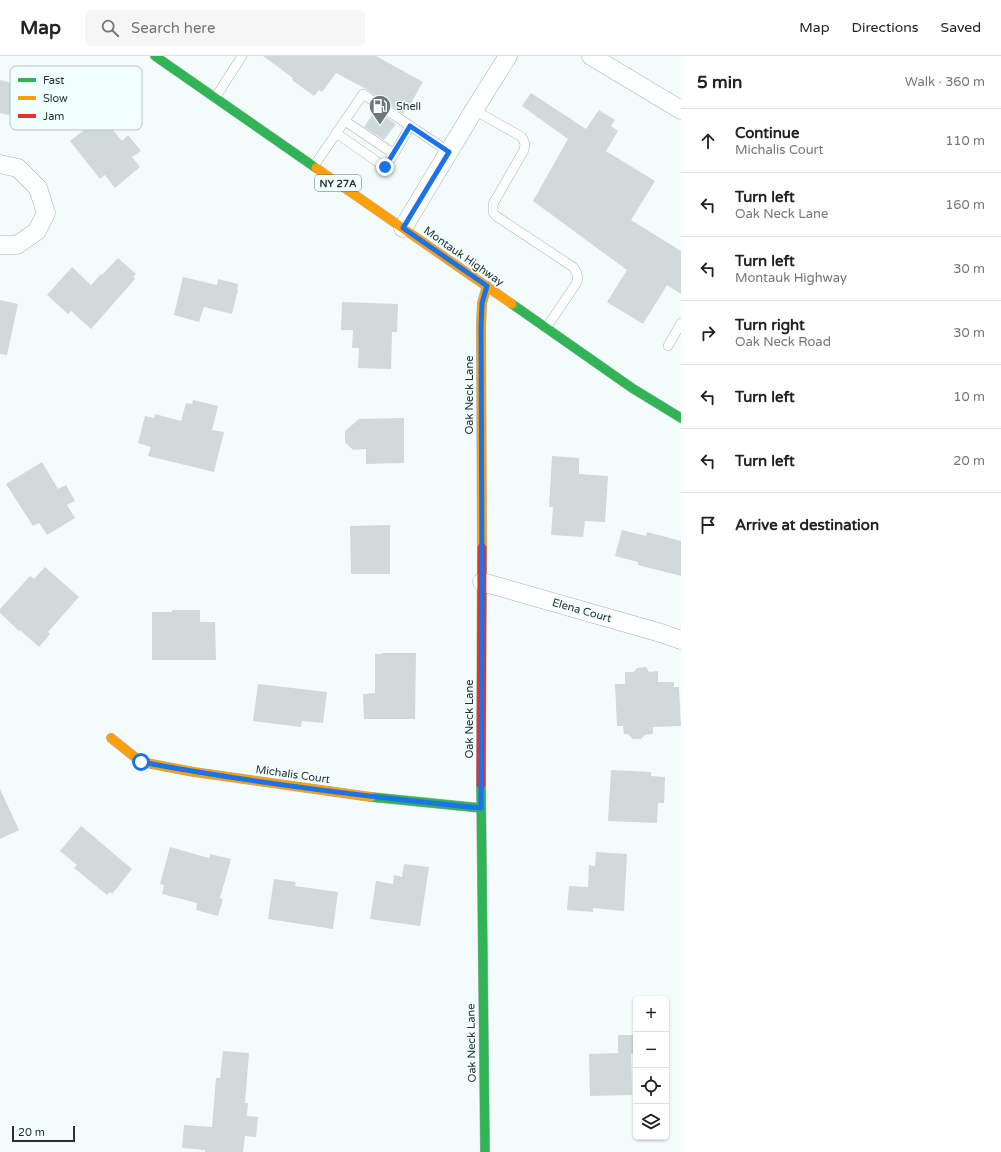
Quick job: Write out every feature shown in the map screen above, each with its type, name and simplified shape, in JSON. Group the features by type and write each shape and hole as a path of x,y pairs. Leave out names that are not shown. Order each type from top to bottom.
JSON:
{"street":[{"name":"Montauk Highway","path":"155,56 632,388 681,418"},
{"path":"403,228 508,56"},
{"path":"591,56 681,110"},
{"path":"0,164 18,168 38,188 46,213 37,231 17,245 0,245"},
{"name":"Oak Neck Lane","path":"485,1152 481,808 481,326 482,303 487,286"},
{"name":"Elena Court","path":"482,582 681,640"},
{"name":"Michalis Court","path":"112,738 141,762 194,772 378,798 481,808"}],"lane":[{"path":"215,98 242,56"},
{"path":"314,166 363,94 449,152"},
{"path":"474,110 522,137 525,144 524,150 493,204 493,212 496,216 577,271 579,279 546,328"},
{"path":"345,121 394,154"},
{"path":"336,133 385,167 410,126"},
{"path":"668,346 681,323"}],"building":[{"path":"263,56 376,56 423,82 406,112 405,111 403,114 366,89 336,73 322,92 319,90 314,96 292,80 293,78"},
{"path":"0,80 10,82 10,116 0,113"},
{"path":"531,93 586,129 599,110 615,120 611,126 618,131 606,151 655,181 631,220 681,251 681,294 667,285 643,324 607,302 627,270 533,201 568,139 522,106"},
{"name":"Shell","path":"376,110 396,124 384,140 364,127"},
{"path":"84,130 113,130 122,141 128,135 141,151 132,157 140,167 115,188 105,175 100,179 70,141"},
{"path":"118,258 136,274 133,277 135,279 91,329 71,311 68,314 47,295 72,267 91,285"},
{"path":"183,277 217,285 218,279 238,284 232,314 204,307 199,322 174,315"},
{"path":"0,300 18,304 7,355 0,354"},
{"path":"342,302 398,304 397,332 392,332 391,369 358,368 359,348 352,348 353,330 341,330"},
{"path":"193,400 218,406 212,430 224,432 214,472 148,456 151,447 138,443 145,416 154,418 155,414 181,421 186,403 192,404"},
{"path":"404,418 404,463 366,464 366,449 353,450 345,442 345,431 359,419"},
{"path":"552,456 579,458 579,474 608,476 605,522 585,521 583,537 551,535 553,507 549,507"},
{"path":"42,462 58,489 66,485 75,501 67,505 75,518 47,535 39,523 33,526 6,484"},
{"path":"390,525 390,574 351,574 350,526"},
{"path":"622,530 646,536 647,532 681,541 681,576 638,565 638,562 615,556"},
{"path":"45,567 79,597 48,632 50,634 39,647 0,613 0,609 30,576 34,579"},
{"path":"172,610 200,610 200,622 215,622 216,660 152,660 152,612 172,612"},
{"path":"416,653 415,719 364,719 363,694 375,693 375,654"},
{"path":"646,667 649,672 658,671 658,682 674,682 674,687 679,687 681,726 653,727 653,734 645,735 641,739 633,739 628,734 624,734 623,726 617,726 615,684 625,684 625,672 634,672 637,668"},
{"path":"258,684 327,692 323,723 302,721 301,727 253,721"},
{"path":"611,770 651,772 651,776 665,777 664,803 658,803 657,823 608,821"},
{"path":"0,789 19,830 0,839"},
{"path":"81,826 132,869 112,894 110,892 107,895 74,868 77,865 60,851"},
{"path":"170,847 209,858 210,854 231,859 220,898 223,899 218,916 196,910 197,903 162,894 164,885 160,884"},
{"path":"596,852 627,854 624,911 593,908 593,912 567,910 569,886 588,887 589,865 595,866"},
{"path":"404,864 429,867 420,926 370,919 376,881 393,884 394,875 402,877"},
{"path":"274,879 296,882 295,886 338,892 333,929 268,919"},
{"path":"618,1035 633,1035 633,1054 631,1054 632,1095 590,1096 589,1054 618,1053"},
{"path":"223,1051 249,1053 245,1103 248,1103 247,1116 258,1117 256,1137 245,1136 243,1152 205,1152 205,1150 182,1148 184,1125 212,1127 216,1078 220,1078"}],"traffic: fast":[{"path":"155,56 316,168"},
{"path":"512,304 632,388 681,418"},
{"path":"481,784 485,1152"},
{"path":"371,797 481,808"}],"traffic: slow":[{"path":"316,168 512,304"},
{"path":"482,548 481,326 482,303 487,286"},
{"path":"111,738 141,762 194,772 371,797"}],"traffic: jam":[{"path":"481,784 482,548"}],"place":[{"name":"Shell","path":"380,126"}],"route":[{"path":"141,762 194,772 378,798 481,808 481,315 482,303 487,286 403,228 449,152 410,126 385,167"}]}
